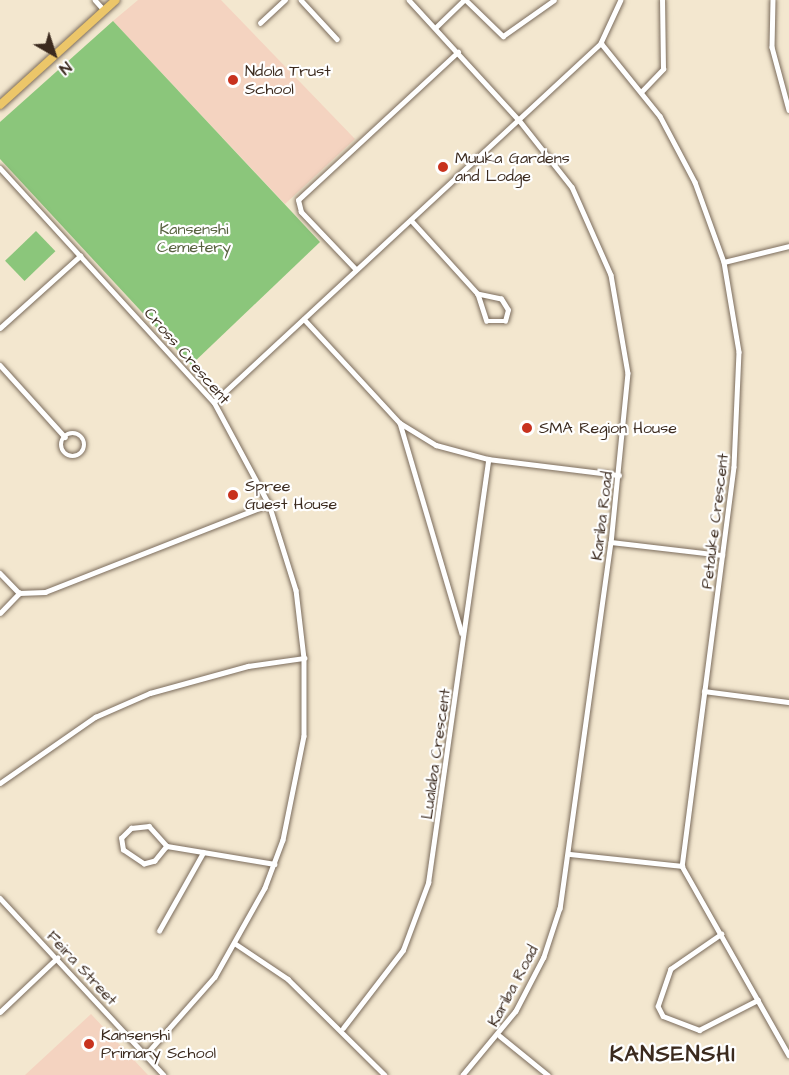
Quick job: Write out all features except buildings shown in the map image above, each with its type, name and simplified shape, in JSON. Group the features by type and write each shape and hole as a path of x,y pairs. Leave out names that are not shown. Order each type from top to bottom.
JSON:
{"highway":[{"path":"0,105 116,0"}],"street":[{"path":"94,0 104,10"},
{"path":"260,22 285,0"},
{"path":"300,0 337,39"},
{"name":"Kariba Road","path":"409,0 519,120 578,198 614,284 628,390 611,542 570,854 544,957 500,1035 463,1075"},
{"path":"435,28 465,0 503,36 554,0"},
{"path":"214,402 601,43 621,0"},
{"path":"641,92 663,69 662,0"},
{"path":"773,0 772,47 789,110"},
{"name":"Petauke Crescent","path":"601,43 641,92 695,182 724,262 739,373 737,443 682,866"},
{"path":"356,270 301,212 298,200 458,52"},
{"name":"Cross Crescent","path":"0,168 214,402 269,504 296,590 304,658 300,769 274,864 236,944 190,1011 146,1054"},
{"path":"411,220 478,294 488,321 505,321 508,310 501,299 478,294"},
{"path":"724,262 789,246"},
{"path":"0,328 80,256"},
{"path":"304,320 400,423 445,448 488,459 619,475"},
{"path":"0,365 65,437 66,454 83,452 83,438 65,437"},
{"path":"400,423 456,603 464,639"},
{"name":"Lualaba Crescent","path":"343,1028 389,972 422,904 434,859 488,459"},
{"path":"0,613 18,593 45,592 269,504"},
{"path":"611,542 722,555"},
{"path":"0,573 18,593"},
{"path":"456,603 468,603"},
{"path":"0,783 85,723 150,693 228,670 304,658"},
{"path":"704,691 789,702"},
{"path":"168,846 155,861 144,864 129,856 121,838 131,828 149,825 168,846 274,864"},
{"path":"159,931 203,853"},
{"path":"570,854 682,866 789,1055"},
{"name":"Feira Street","path":"0,898 164,1075"},
{"path":"722,934 671,969 658,1006 663,1016 699,1030 758,1000"},
{"path":"236,944 288,979 343,1028 385,1075"},
{"path":"0,1012 57,958"},
{"path":"500,1035 548,1075"}],"shaded area":[{"name":"Ndola Trust School","path":"138,0 221,0 355,139 285,204 113,21"},
{"name":"Kansenshi Primary School","path":"91,1014 148,1075 25,1075"}],"green space":[{"name":"Kansenshi Cemetery","path":"113,21 320,242 191,365 0,159 0,122"},
{"path":"36,231 55,251 25,281 5,261"}],"place":[{"name":"Ndola Trust School","path":"233,80"},
{"name":"Muuka Gardens and Lodge","path":"443,167"},
{"name":"SMA Region House","path":"527,428"},
{"name":"Spree Guest House","path":"233,495"},
{"name":"Kansenshi Primary School","path":"89,1044"}],"district":[{"name":"KANSENSHI","path":"673,1055"}]}
